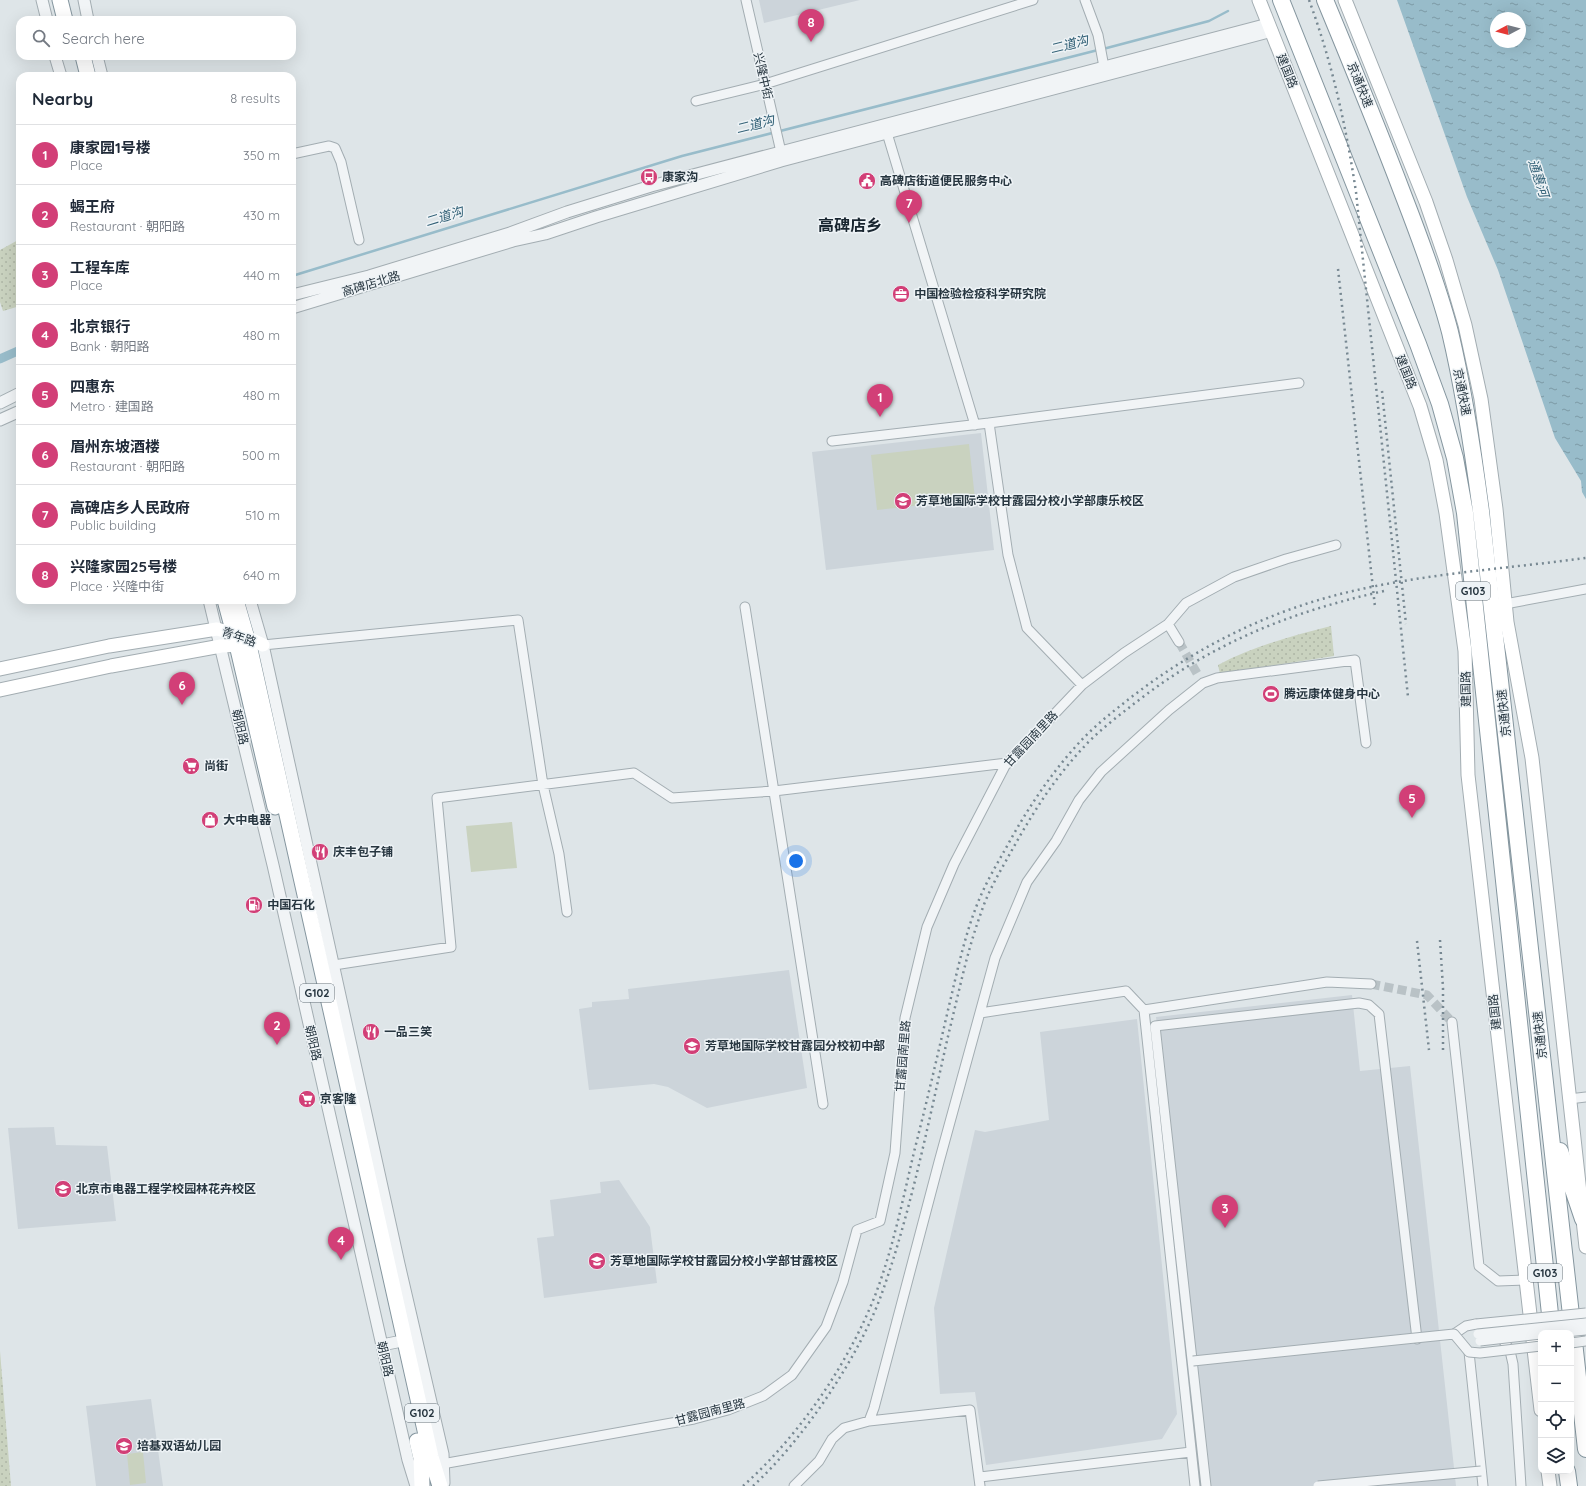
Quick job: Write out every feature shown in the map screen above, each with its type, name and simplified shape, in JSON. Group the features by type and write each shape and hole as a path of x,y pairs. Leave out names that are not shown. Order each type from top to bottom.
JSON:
{"highway":[{"path":"60,0 64,16"},
{"path":"70,0 73,16"},
{"path":"1272,0 1303,55"},
{"name":"京通快速","path":"1281,0 1418,344 1440,404 1455,458 1465,513 1538,1213 1552,1330"},
{"name":"京通快速","path":"1326,0 1379,132 1430,266 1450,331 1474,454 1586,1449"},
{"path":"75,60 78,72"},
{"path":"84,60 87,72"},
{"name":"朝阳路","path":"227,604 246,641"},
{"name":"朝阳路","path":"237,604 400,1341 421,1458 422,1486"},
{"path":"1550,1121 1583,1220"},
{"path":"1538,1213 1542,1330"},
{"name":"朝阳路","path":"400,1341 440,1486"},
{"path":"1567,1474 1569,1486"}],"main road":[{"name":"建国路","path":"1259,0 1420,406 1436,460 1446,513 1465,651 1468,775 1540,1402"},
{"path":"1345,0 1426,202 1446,260 1471,352 1481,399 1489,453 1505,604 1532,758 1586,1247"},
{"path":"1430,266 1471,352"},
{"name":"青年路","path":"0,669 109,646 216,629 246,641"},
{"name":"青年路","path":"0,690 111,666 246,641"},
{"path":"1548,1474 1550,1486"}],"street":[{"path":"42,0 46,16"},
{"path":"84,0 87,16"},
{"name":"兴隆中街","path":"746,0 780,151"},
{"path":"696,100 765,84 1033,0"},
{"path":"1085,0 1098,35 1103,62"},
{"path":"446,256 616,196 1103,62 1270,27"},
{"path":"446,256 545,234 781,161 1270,27"},
{"path":"56,60 60,72"},
{"path":"97,60 101,72"},
{"path":"887,133 975,425"},
{"path":"296,153 329,146 336,148 341,162 359,240"},
{"name":"高碑店北路","path":"296,294 446,256"},
{"name":"高碑店北路","path":"296,307 446,256"},
{"path":"832,441 975,425 1299,383"},
{"path":"0,403 16,396"},
{"path":"0,420 16,413"},
{"path":"990,423 1008,555 1027,628 1082,685"},
{"name":"甘露园南里路","path":"442,1464 694,1419 728,1410 763,1396 792,1375 826,1327 843,1282 857,1230 880,1221 895,1154 905,1018 927,927 954,864 1007,763 1082,685 1124,653 1168,624 1186,603 1234,577 1286,559 1336,545"},
{"path":"1505,604 1586,589"},
{"name":"朝阳路","path":"210,604 273,865 400,1341 443,1454 442,1464 444,1486"},
{"name":"朝阳路","path":"250,604 246,641 312,872 399,1264 400,1341 408,1460 416,1486"},
{"path":"745,607 823,1104"},
{"path":"246,641 518,620 543,785 559,854 567,912"},
{"path":"1168,624 1179,642"},
{"path":"869,1421 995,958 1027,882 1056,841 1078,800 1107,766 1164,715 1201,679 1355,660 1366,743"},
{"path":"334,966 451,948 437,798 634,773 672,798 774,791 1007,763"},
{"path":"1144,1010 1327,982 1371,984"},
{"path":"980,1013 1126,991 1144,1010 1195,1486"},
{"path":"1206,1486 1155,1026 1359,1004 1369,1005 1379,1014 1417,1339"},
{"path":"1452,1022 1479,1266 1498,1281 1526,1280"},
{"path":"1569,1099 1586,1097"},
{"path":"1478,1333 1586,1313"},
{"path":"1478,1333 1586,1323"},
{"path":"1193,1361 1417,1339 1454,1334 1466,1326 1478,1333 1502,1338 1538,1334"},
{"path":"1574,1331 1586,1330"},
{"path":"1454,1334 1469,1352 1483,1486"},
{"path":"1502,1338 1510,1351 1513,1364 1521,1486"},
{"path":"1574,1342 1586,1341"},
{"path":"1469,1352 1480,1353 1538,1346"},
{"path":"794,1486 819,1461 832,1439 844,1428 869,1421 970,1410 980,1482 1191,1452"},
{"path":"1318,1486 1481,1471"}],"shaded area":[{"path":"759,0 860,0 764,23"},
{"name":"芳草地国际学校甘露园分校小学部康乐校区","path":"981,433 994,550 826,570 812,452"},
{"name":"芳草地国际学校甘露园分校初中部","path":"789,970 807,1088 707,1108 668,1087 654,1084 589,1090 579,1009 592,1007 592,1002 629,999 628,989"},
{"path":"1352,995 1360,1071 1410,1066 1456,1486 1208,1486 1156,1017"},
{"path":"1137,1019 1177,1414 1162,1439 986,1465 975,1392 940,1394 934,1308 975,1130 985,1132 1049,1120 1040,1032"},
{"name":"北京市电器工程学校园林花卉校区","path":"54,1127 56,1145 107,1146 116,1221 18,1229 8,1128"},
{"name":"芳草地国际学校甘露园分校小学部甘露校区","path":"619,1180 650,1227 657,1283 544,1298 537,1238 554,1236 550,1200 601,1193 600,1182"},
{"name":"培基双语幼儿园","path":"151,1399 163,1486 96,1486 86,1406"}],"green space":[{"path":"16,241 16,307 3,311 0,302 0,250"},
{"path":"969,444 975,499 877,510 871,455"},
{"path":"1331,626 1334,656 1220,674 1218,665 1245,652"},
{"path":"512,822 517,868 471,872 466,826"},
{"path":"0,1351 11,1486 0,1486"},
{"path":"143,1452 146,1483 130,1485 127,1454"}],"water":[{"name":"通惠河","path":"1397,0 1586,0 1586,499 1582,492 1581,481 1555,438 1498,270 1467,197"}],"waterway":[{"name":"二道沟","path":"1103,49 1209,21 1228,11"},
{"name":"二道沟","path":"296,275 682,156 1098,50"},
{"name":"二道沟","path":"0,359 16,352"}],"tunnel":[{"path":"1179,642 1198,675"},
{"path":"1371,984 1427,995 1452,1022"}],"railway":[{"path":"1309,0 1325,47 1337,94 1348,143 1356,192 1408,697"},
{"path":"1338,269 1375,607"},
{"path":"1382,391 1406,624"},
{"path":"743,1486 784,1445 803,1421 837,1372 865,1319 876,1293 893,1241 960,960 975,910 989,878 1038,794 1077,745 1115,710 1171,669 1216,642 1287,610 1345,593 1413,579 1586,558"},
{"path":"753,1486 772,1467 810,1422 844,1370 872,1318 893,1261 911,1196 967,957 976,927 987,897 999,873 1027,823 1044,797 1072,760 1114,719 1164,682 1193,663 1253,632 1284,620 1349,599 1384,591"},
{"path":"1440,940 1443,988 1443,1051"},
{"path":"1417,941 1429,1050"}],"place":[{"name":"兴隆家园25号楼","path":"811,42"},
{"name":"康家沟","path":"649,177"},
{"name":"高碑店街道便民服务中心","path":"867,181"},
{"name":"高碑店乡人民政府","path":"909,223"},
{"name":"中国检验检疫科学研究院","path":"901,294"},
{"name":"康家园1号楼","path":"880,417"},
{"name":"芳草地国际学校甘露园分校小学部康乐校区","path":"903,501"},
{"name":"腾远康体健身中心","path":"1271,694"},
{"name":"眉州东坡酒楼","path":"182,705"},
{"name":"尚街","path":"191,766"},
{"name":"四惠东","path":"1412,818"},
{"name":"大中电器","path":"210,820"},
{"name":"庆丰包子铺","path":"320,852"},
{"name":"中国石化","path":"254,905"},
{"name":"一品三笑","path":"371,1032"},
{"name":"蝎王府","path":"277,1045"},
{"name":"芳草地国际学校甘露园分校初中部","path":"692,1046"},
{"name":"京客隆","path":"307,1099"},
{"name":"北京市电器工程学校园林花卉校区","path":"63,1189"},
{"name":"工程车库","path":"1225,1228"},
{"name":"北京银行","path":"341,1260"},
{"name":"芳草地国际学校甘露园分校小学部甘露校区","path":"597,1261"},
{"name":"培基双语幼儿园","path":"124,1446"}],"district":[{"name":"高碑店乡","path":"850,225"}]}
